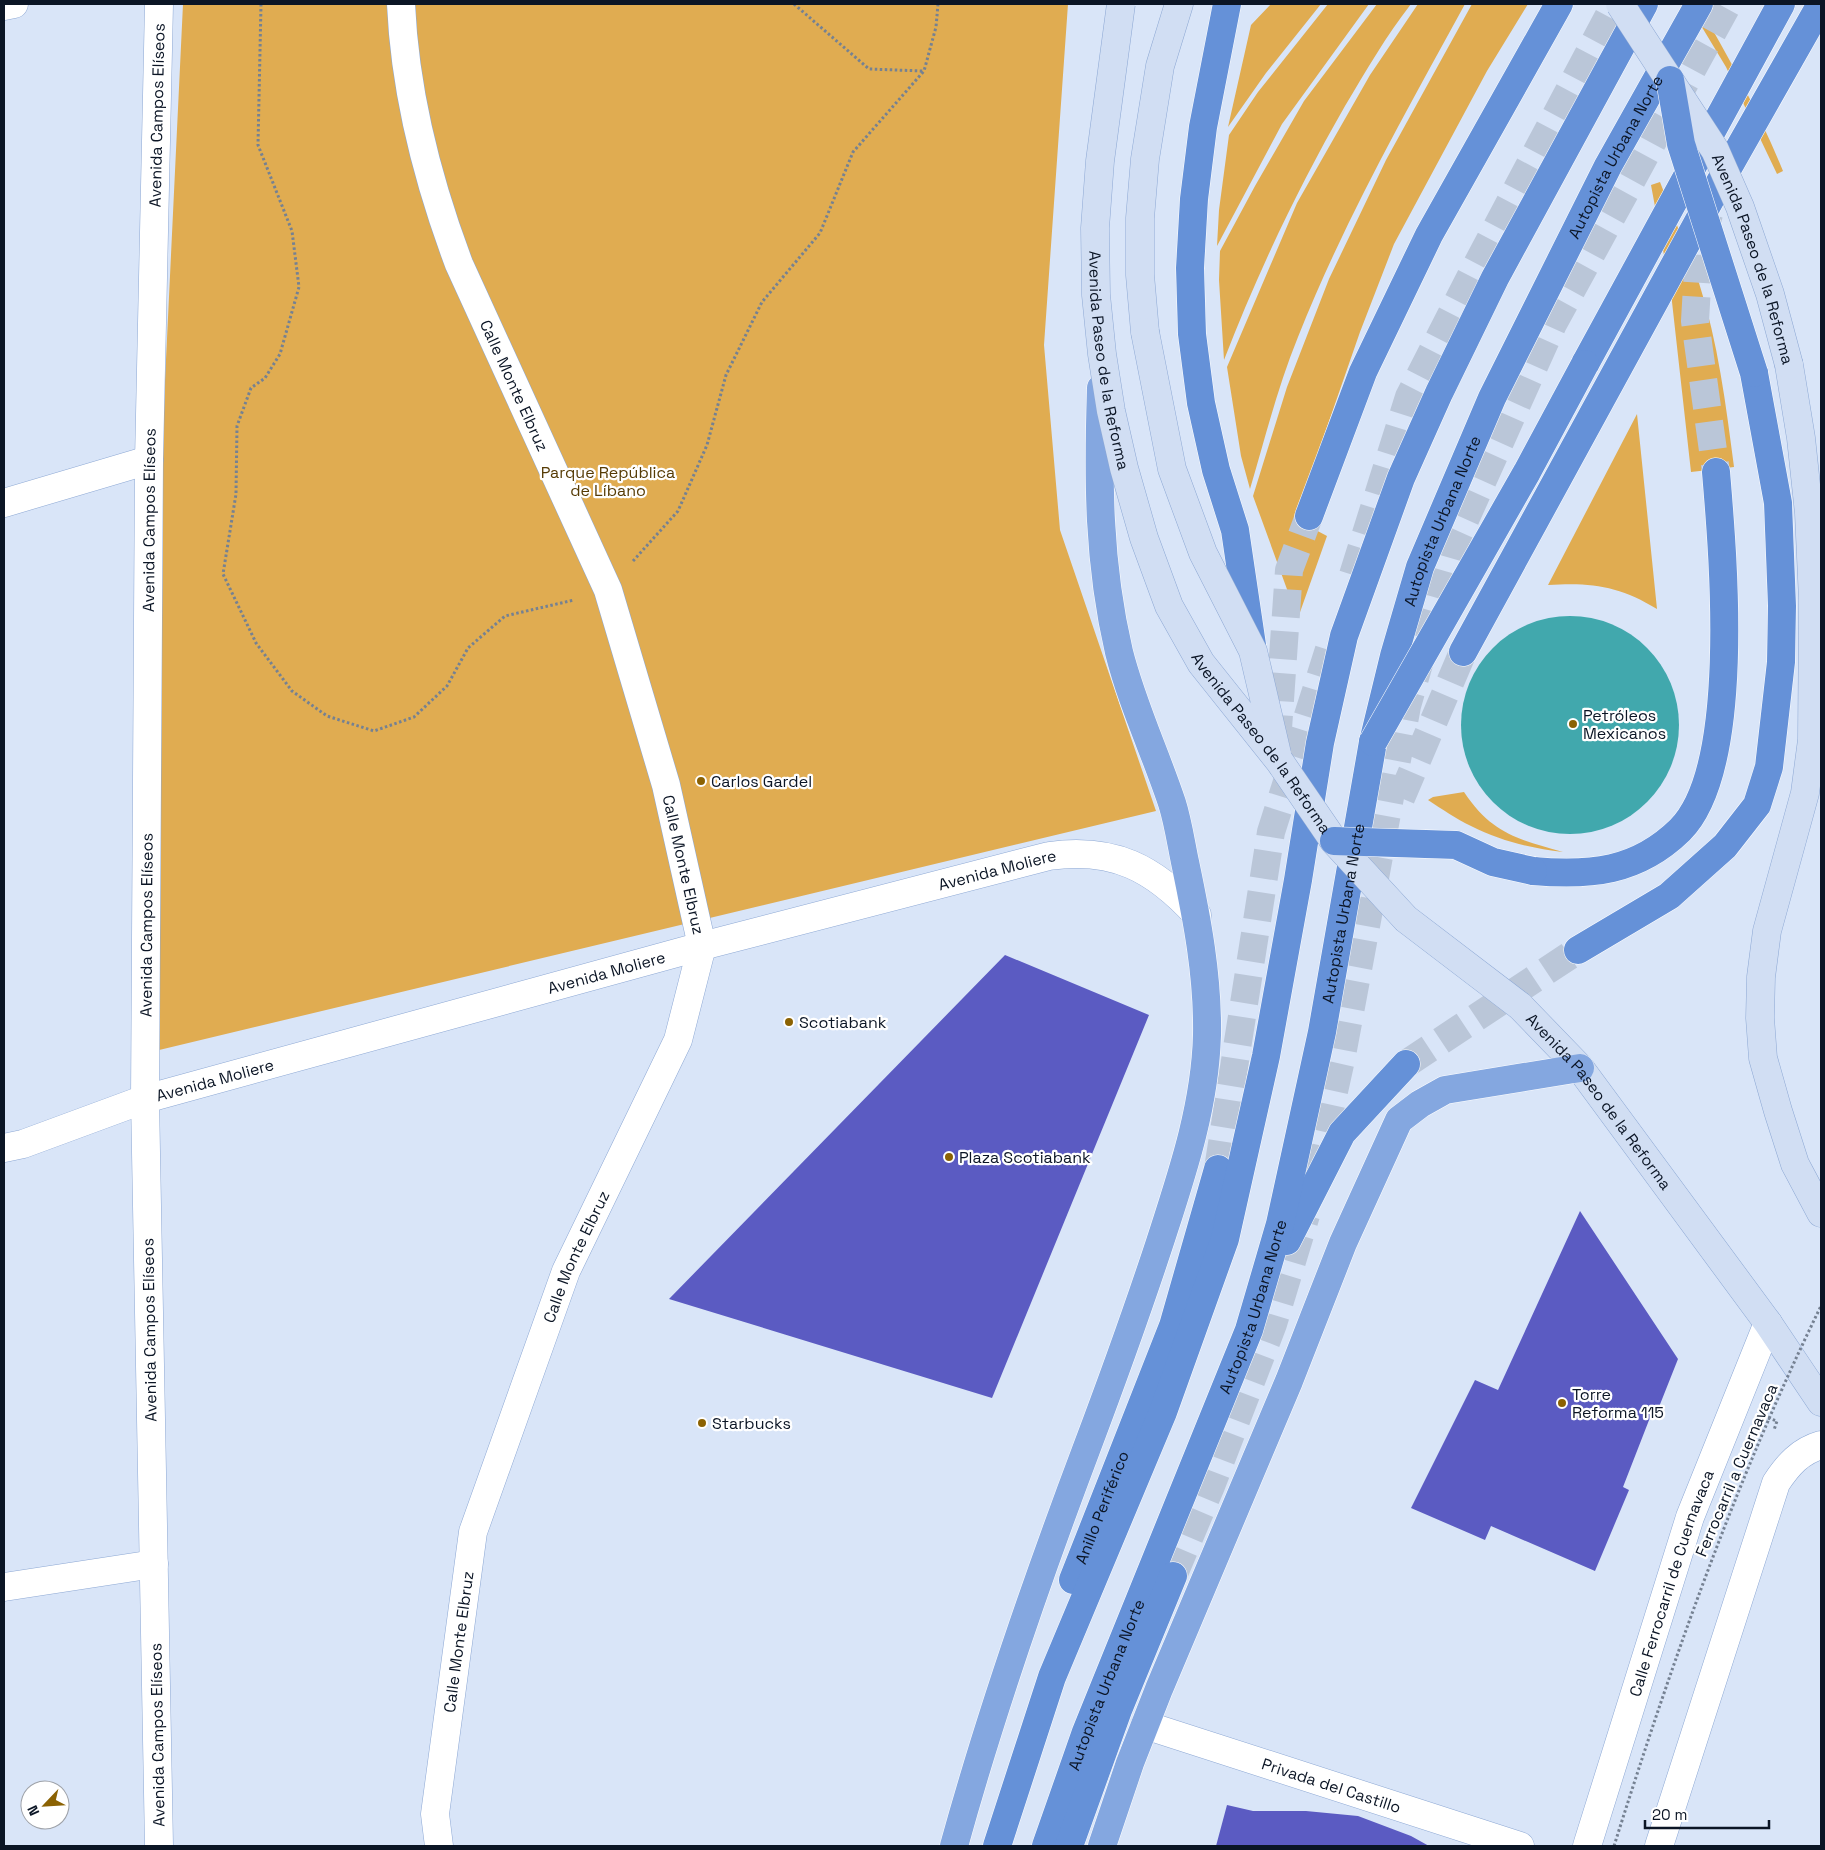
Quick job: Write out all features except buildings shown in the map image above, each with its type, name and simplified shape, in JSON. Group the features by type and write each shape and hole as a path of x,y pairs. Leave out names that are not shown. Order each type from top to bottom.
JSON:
{"highway":[{"path":"1227,4 1203,127 1194,199 1190,268 1192,334 1201,403 1216,470 1235,530 1253,651"},
{"path":"1309,516 1364,372 1429,235 1559,4"},
{"path":"997,1846 1052,1677 1163,1412 1225,1239 1266,1056 1320,743 1344,636 1401,478 1439,393 1495,278 1644,4"},
{"name":"Autopista Urbana Norte","path":"1046,1846 1086,1732 1250,1330 1280,1224 1322,1032 1373,742 1394,656 1420,566 1460,468 1492,398 1608,166 1699,4"},
{"path":"1373,742 1527,472 1781,4"},
{"path":"1463,652 1716,189 1821,4"},
{"path":"1578,950 1669,896 1725,846 1757,805 1769,767 1774,730 1781,662 1782,606 1778,503 1754,373 1681,144 1670,80"},
{"path":"954,1846 979,1759 1063,1511 1124,1350 1175,1197 1198,1117 1207,1037 1206,997 1198,915 1173,806 1134,704 1120,655 1106,592 1100,529 1102,354"},
{"path":"1334,841 1456,845 1493,862 1533,871 1589,873 1621,867 1653,852 1681,829 1696,805 1709,776 1723,695 1724,566 1716,472"},
{"path":"1261,1291 1342,1133 1406,1064"},
{"path":"1102,1846 1130,1763 1145,1726 1289,1381 1342,1243 1398,1120 1420,1104 1445,1090 1580,1068"},
{"name":"Anillo Periférico","path":"983,1846 1008,1751 1074,1576 1173,1326 1218,1169"},
{"path":"1069,1846 1118,1710 1172,1576"}],"main road":[{"name":"Avenida Paseo de la Reforma","path":"1121,4 1100,161 1096,219 1096,295 1102,354 1111,411 1124,468 1144,538 1169,606 1201,663 1280,762 1334,841 1406,918 1520,1006 1580,1068 1768,1323 1821,1402"},
{"path":"1179,4 1160,66 1145,159 1140,218 1140,275 1145,332 1170,460 1186,512 1203,553 1253,651 1280,762"},
{"name":"Avenida Paseo de la Reforma","path":"1620,4 1715,150 1740,206 1770,294 1789,365 1801,438 1809,513 1817,665 1812,740 1805,793 1767,931 1760,978 1760,1018 1763,1058 1778,1111 1795,1164 1821,1213"},
{"path":"1809,513 1821,466"}],"street":[{"path":"4,6 14,4"},
{"name":"Avenida Campos Elíseos","path":"159,4 149,460 145,1099 159,1846"},
{"name":"Calle Monte Elbruz","path":"401,4 410,96 422,153 438,209 458,264 608,590 666,785 702,946 678,1040 566,1271 474,1532 434,1814 439,1846"},
{"path":"4,503 149,460"},
{"name":"Avenida Moliere","path":"4,1148 23,1144 145,1099 702,946 1049,856 1072,853 1096,854 1139,867 1176,892 1198,915"},
{"name":"Calle Ferrocarril de Cuernavaca","path":"1587,1846 1690,1517 1768,1323"},
{"path":"1659,1846 1776,1483 1789,1464 1810,1448 1821,1445"},
{"path":"4,1586 154,1564"},
{"name":"Privada del Castillo","path":"1145,1726 1520,1846"}],"path":[{"path":"261,4 258,144 292,231 298,287 280,354 265,378 252,388 237,426 236,494 223,574 256,643 292,691 327,716 374,731 414,717 447,686 468,648 505,616 608,590 678,511 707,445 726,375 762,302 820,233 853,152 924,71 936,27 938,4"},
{"path":"794,4 870,69 924,71"},
{"name":"Ferrocarril a Cuernavaca","path":"1614,1846 1695,1602 1746,1469 1821,1306"}],"green space":[{"name":"Parque República de Líbano","path":"183,4 1068,4 1044,345 1060,530 1156,811 155,1051 161,464"},
{"path":"1271,4 1321,4 1266,73 1228,127 1251,25"},
{"path":"1328,4 1369,4 1282,124 1217,246 1219,210 1229,135 1258,92"},
{"path":"1377,4 1411,4 1393,29 1345,106 1311,168 1265,263 1224,360 1219,280 1220,251 1304,101"},
{"path":"1418,4 1465,4 1420,85 1335,251 1284,374 1250,489 1241,456 1227,367 1297,203 1370,75"},
{"path":"1472,4 1528,4 1487,71 1394,244 1360,332 1295,519 1327,536 1299,615 1288,592 1253,496 1287,387 1329,279 1386,160"},
{"path":"1688,4 1698,4 1710,24 1754,106 1783,171 1777,174 1726,67"},
{"path":"1660,182 1706,305 1721,374 1734,467 1691,472 1671,293 1651,185"},
{"path":"1637,414 1657,609 1630,595 1605,587 1578,584 1548,585"},
{"path":"1464,792 1485,817 1507,833 1563,852 1527,846 1493,836 1460,820 1428,800 1433,797"}],"shaded area":[{"path":"1559,616 1581,616 1612,624 1631,634 1647,648 1661,664 1671,683 1679,714 1675,757 1671,767 1661,786 1647,802 1631,816 1602,830 1581,834 1559,834 1538,830 1509,816 1479,786 1465,757 1461,736 1461,714 1465,693 1479,664 1509,634 1538,620"}],"tunnel":[{"path":"1353,575 1409,397 1615,4"},
{"path":"1316,1173 1342,1055 1407,706 1451,551 1553,324 1728,4"},
{"path":"1709,214 1699,252 1695,321 1716,472"},
{"path":"1277,743 1289,570 1309,516"},
{"path":"1218,1169 1271,832 1332,640"},
{"path":"1401,798 1463,652"},
{"path":"1406,1064 1578,950"},
{"path":"1173,1576 1211,1486 1273,1324 1306,1215"}],"place":[{"name":"Petróleos Mexicanos","path":"1573,724"},
{"name":"Carlos Gardel","path":"701,781"},
{"name":"Scotiabank","path":"789,1022"},
{"name":"Plaza Scotiabank","path":"949,1157"},
{"name":"Torre Reforma 115","path":"1562,1403"},
{"name":"Starbucks","path":"702,1423"}]}
